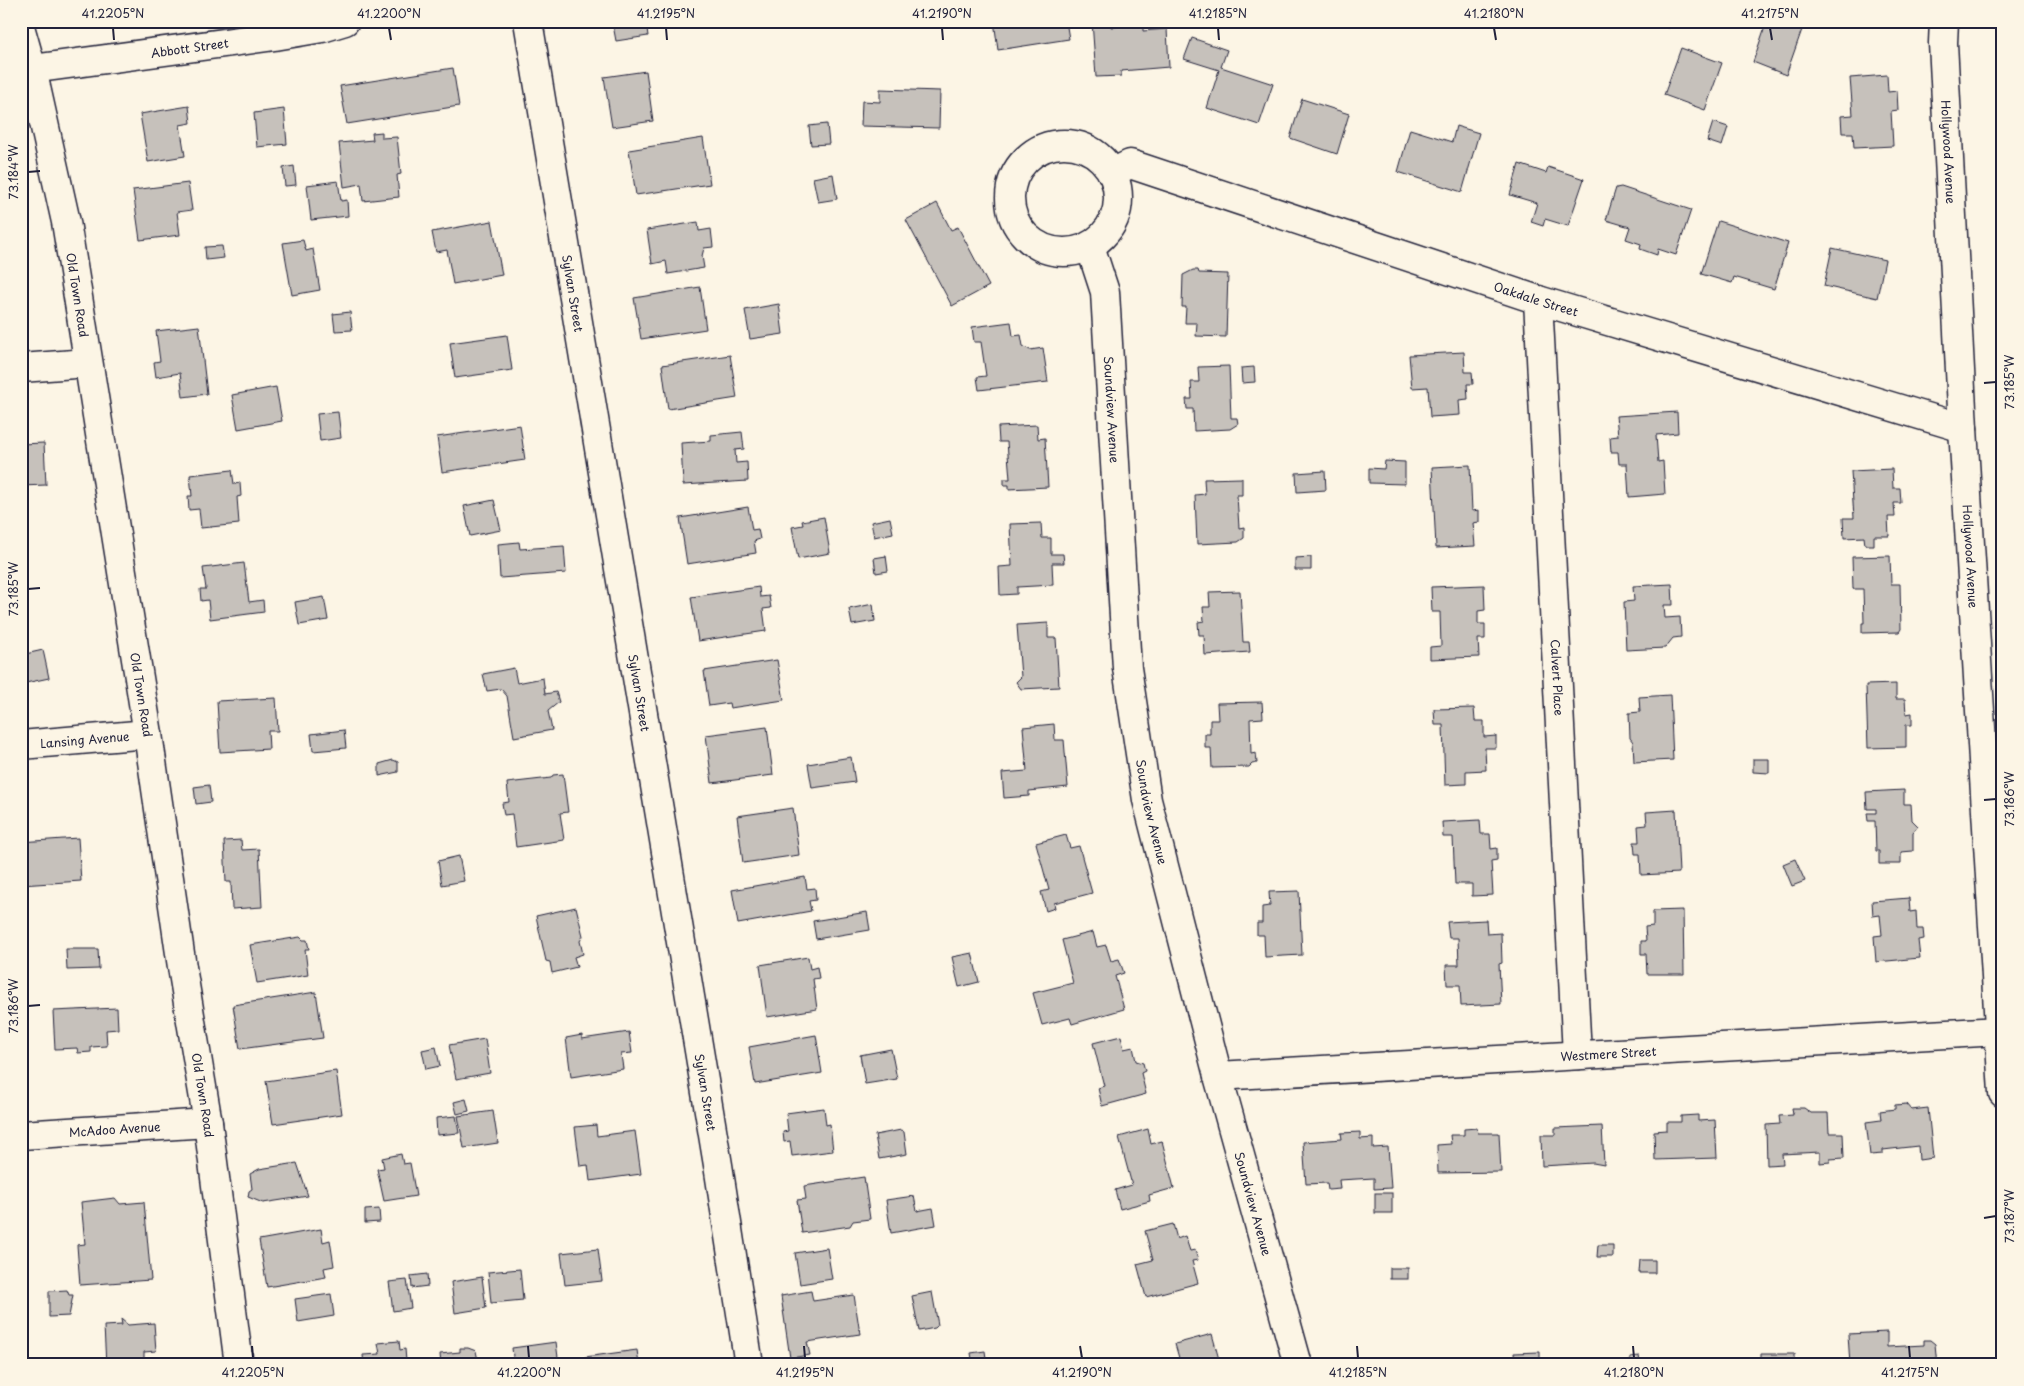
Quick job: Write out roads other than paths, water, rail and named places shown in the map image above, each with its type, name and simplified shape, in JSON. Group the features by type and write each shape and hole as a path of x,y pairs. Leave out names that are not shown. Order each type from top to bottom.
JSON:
{"street":[{"name":"Abbott Street","path":"32,69 275,36 322,28 345,21"},
{"name":"Sylvan Street","path":"528,21 718,1165 749,1365"},
{"name":"Hollywood Avenue","path":"1944,21 1943,43 1963,428 2003,1093"},
{"name":"Old Town Road","path":"21,30 32,69 66,222 208,1123 239,1365"},
{"path":"1057,144 1074,144 1089,150 1102,160 1112,172 1118,189 1118,206 1113,222 1104,236 1090,246 1073,252 1057,252 1040,247 1025,236 1015,222 1010,204 1011,186 1018,170 1028,158 1042,149 1057,144"},
{"name":"Oakdale Street","path":"1112,172 1130,164 1538,300 1963,428"},
{"name":"Soundview Avenue","path":"1090,246 1105,292 1127,668 1147,800 1218,1076 1298,1365"},
{"name":"Calvert Place","path":"1538,300 1577,1055"},
{"path":"21,368 88,363"},
{"name":"Lansing Avenue","path":"21,744 148,734"},
{"name":"Westmere Street","path":"1218,1076 1999,1031"},
{"name":"McAdoo Avenue","path":"21,1135 208,1123"}]}
